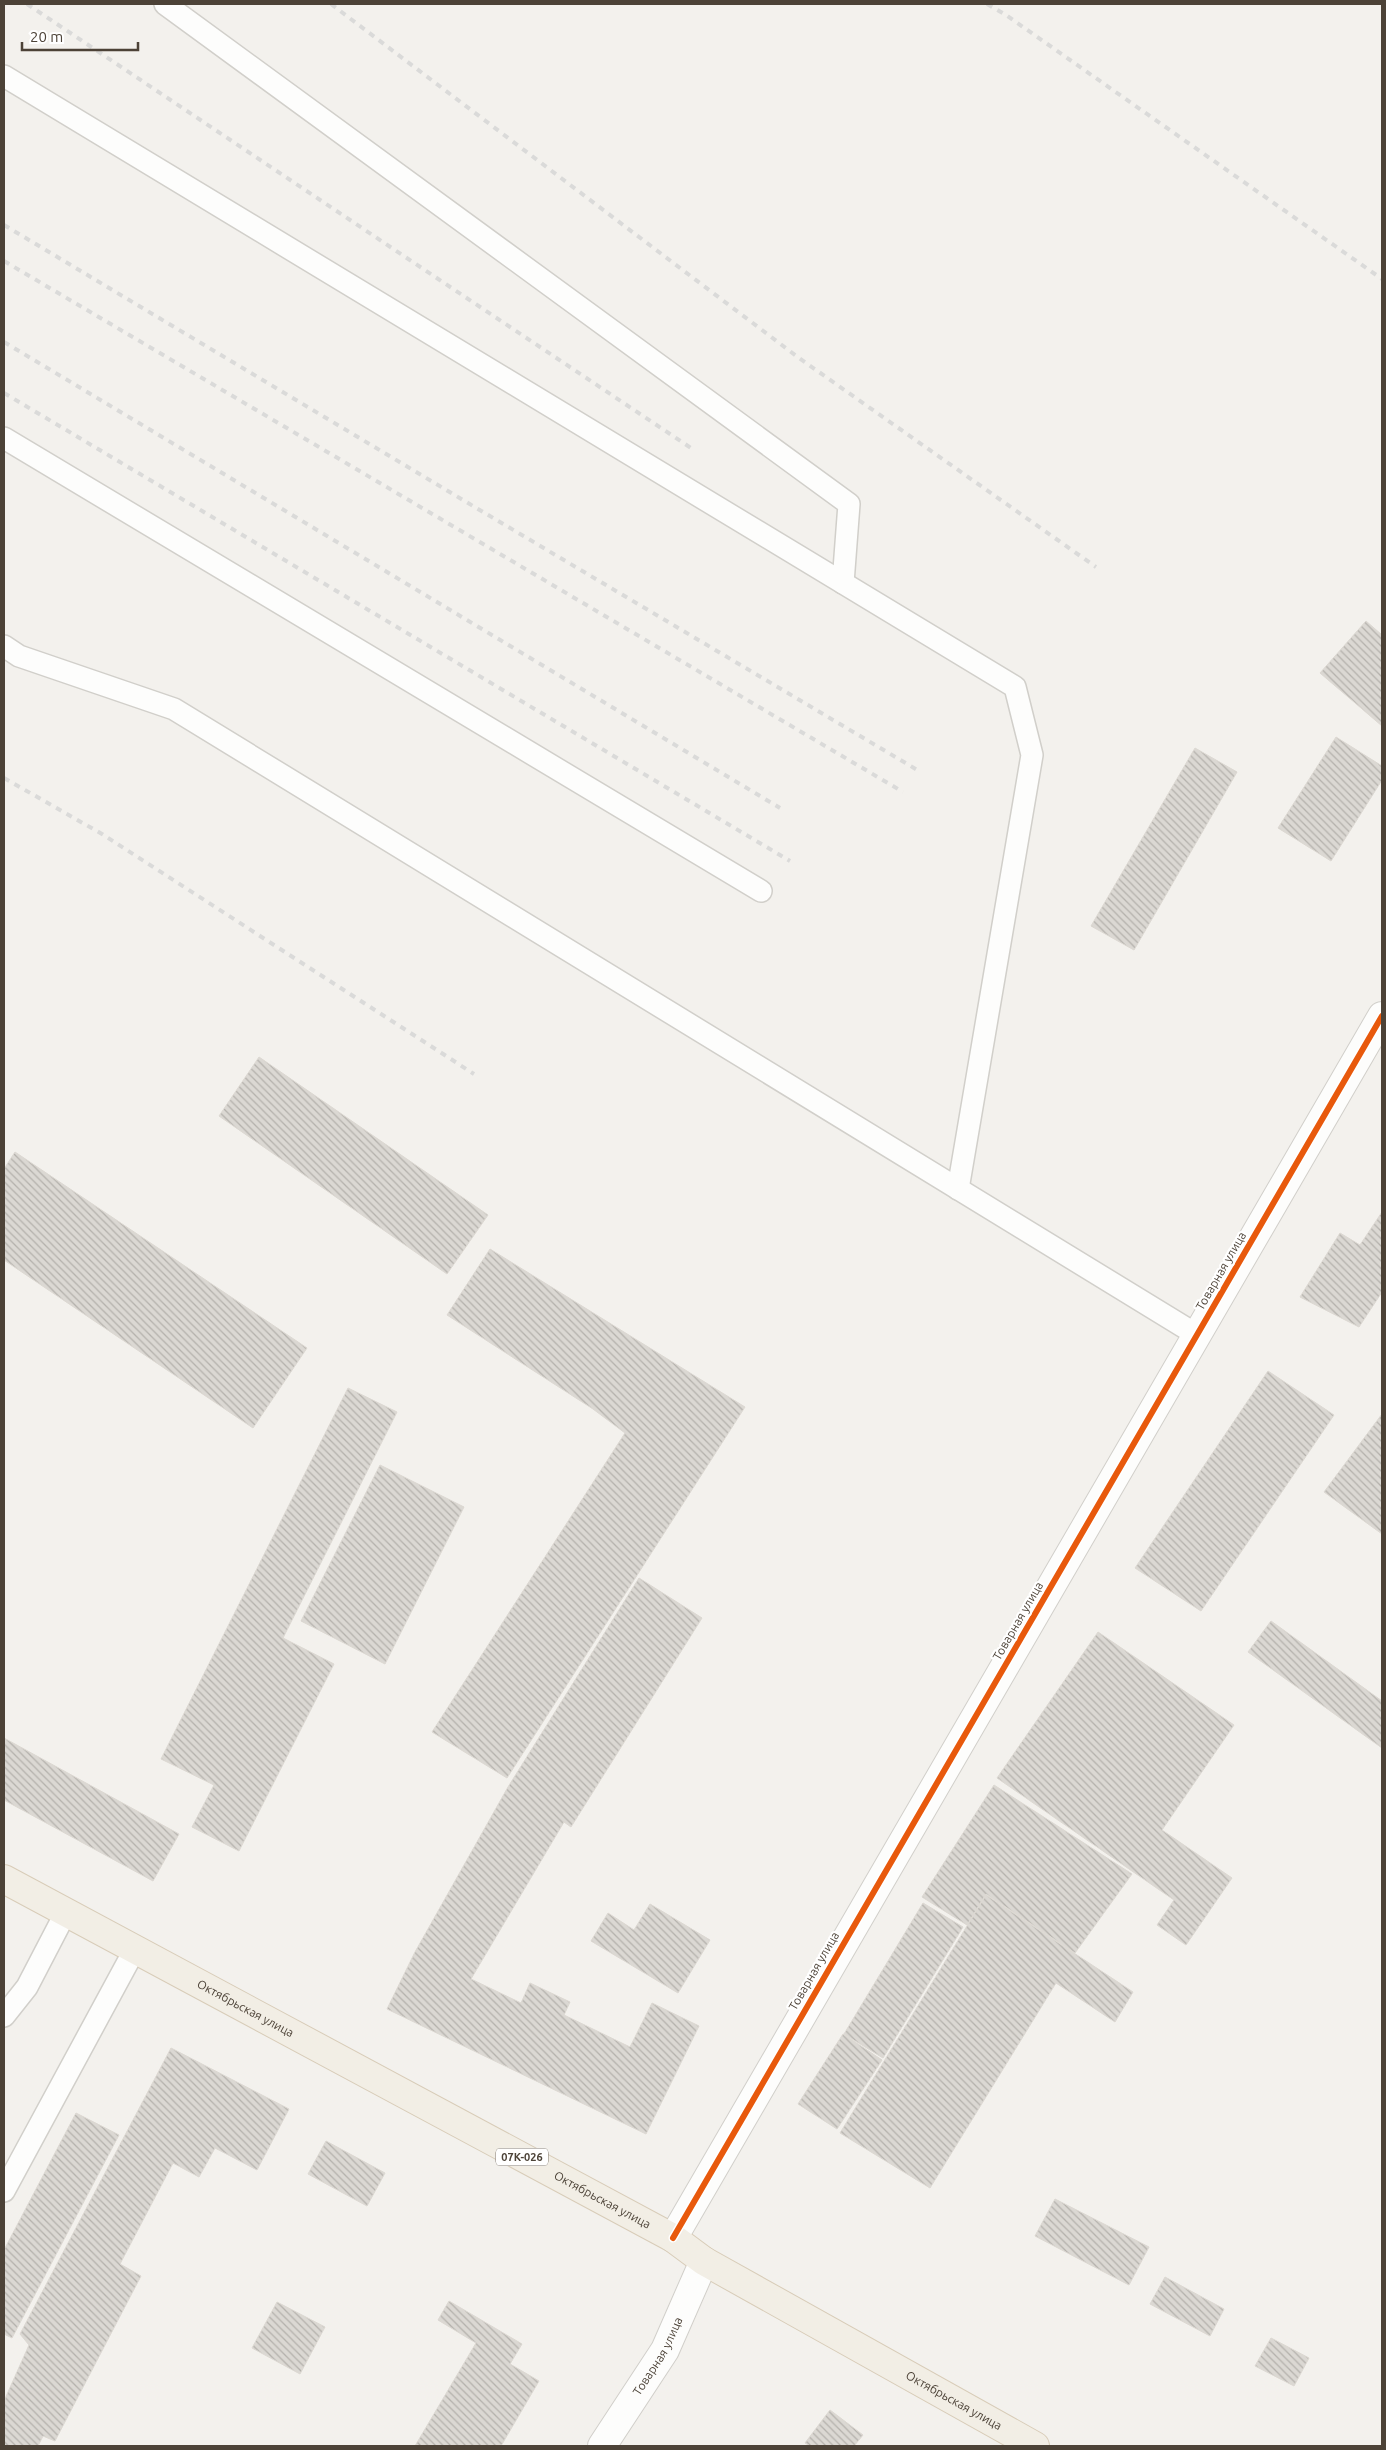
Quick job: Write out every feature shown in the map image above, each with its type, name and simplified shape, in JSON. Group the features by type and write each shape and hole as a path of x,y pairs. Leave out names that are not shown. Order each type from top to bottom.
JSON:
{"main road":[{"name":"Октябрьская улица","path":"4,1879 673,2238 704,2261 1035,2446"}],"street":[{"name":"Товарная улица","path":"673,2238 1382,1016"},
{"name":"Товарная улица","path":"602,2446 665,2350 704,2261"}],"lane":[{"path":"165,4 849,504 843,583"},
{"path":"4,76 1015,686 1032,755 958,1189"},
{"path":"4,438 761,891"},
{"path":"4,646 18,656 174,709 1197,1335"},
{"path":"4,2016 27,1987 66,1912"},
{"path":"4,2191 135,1949"}],"building":[{"path":"1366,621 1382,635 1382,726 1320,673"},
{"path":"1336,737 1382,766 1382,780 1331,861 1278,828"},
{"path":"1195,748 1237,772 1134,950 1091,926"},
{"path":"259,1057 488,1215 447,1274 219,1116"},
{"path":"15,1152 307,1348 253,1428 4,1260 4,1169"},
{"path":"1382,1212 1382,1292 1359,1327 1300,1297 1340,1233 1360,1245"},
{"path":"490,1249 745,1407 507,1778 432,1732 625,1433 593,1409 447,1315"},
{"path":"1268,1371 1334,1415 1201,1611 1135,1568"},
{"path":"348,1388 397,1412 283,1638 334,1664 239,1851 192,1827 214,1785 161,1759"},
{"path":"1382,1414 1382,1534 1324,1492"},
{"path":"380,1465 464,1507 385,1664 301,1621"},
{"path":"639,1578 702,1618 571,1827 564,1822 471,1979 521,2003 530,1983 570,2002 564,2015 630,2047 652,2003 699,2026 646,2134 387,2009 415,1952 508,1787"},
{"path":"1271,1621 1382,1701 1382,1748 1248,1652"},
{"path":"1098,1632 1234,1725 1162,1830 1232,1878 1186,1945 1157,1925 1174,1900 997,1778"},
{"path":"4,1738 179,1834 153,1881 4,1800"},
{"path":"994,1785 1132,1874 1075,1953 986,1894 967,1925 922,1897"},
{"path":"986,1895 1133,1992 1115,2022 1056,1983 930,2188 840,2133"},
{"path":"923,1903 963,1927 883,2058 844,2034"},
{"path":"650,1904 710,1940 678,1993 591,1941 608,1913 634,1930"},
{"path":"843,2034 882,2060 837,2129 798,2104"},
{"path":"171,2048 289,2109 257,2170 215,2148 199,2177 173,2163 120,2264 141,2276 55,2441 43,2436 38,2446 4,2446 4,2401 29,2345 20,2334"},
{"path":"76,2113 119,2135 12,2338 4,2334 4,2250"},
{"path":"326,2141 385,2173 367,2206 308,2174"},
{"path":"1055,2199 1149,2247 1129,2285 1035,2236"},
{"path":"1165,2277 1224,2309 1210,2336 1150,2304"},
{"path":"449,2301 522,2344 510,2364 539,2381 501,2446 415,2446 476,2343 438,2320"},
{"path":"277,2302 325,2327 300,2374 252,2348"},
{"path":"1271,2338 1309,2358 1294,2386 1255,2366"},
{"path":"830,2410 863,2435 854,2446 810,2446 805,2443"}],"railway":[{"path":"27,4 691,448"},
{"path":"331,4 799,358 1096,567"},
{"path":"987,4 1006,15 1382,279"},
{"path":"4,225 919,771"},
{"path":"4,261 903,792"},
{"path":"4,342 780,808"},
{"path":"4,393 790,861"},
{"path":"4,778 102,834 474,1074"}],"cycle path":[{"path":"673,2238 1382,1016"}]}
